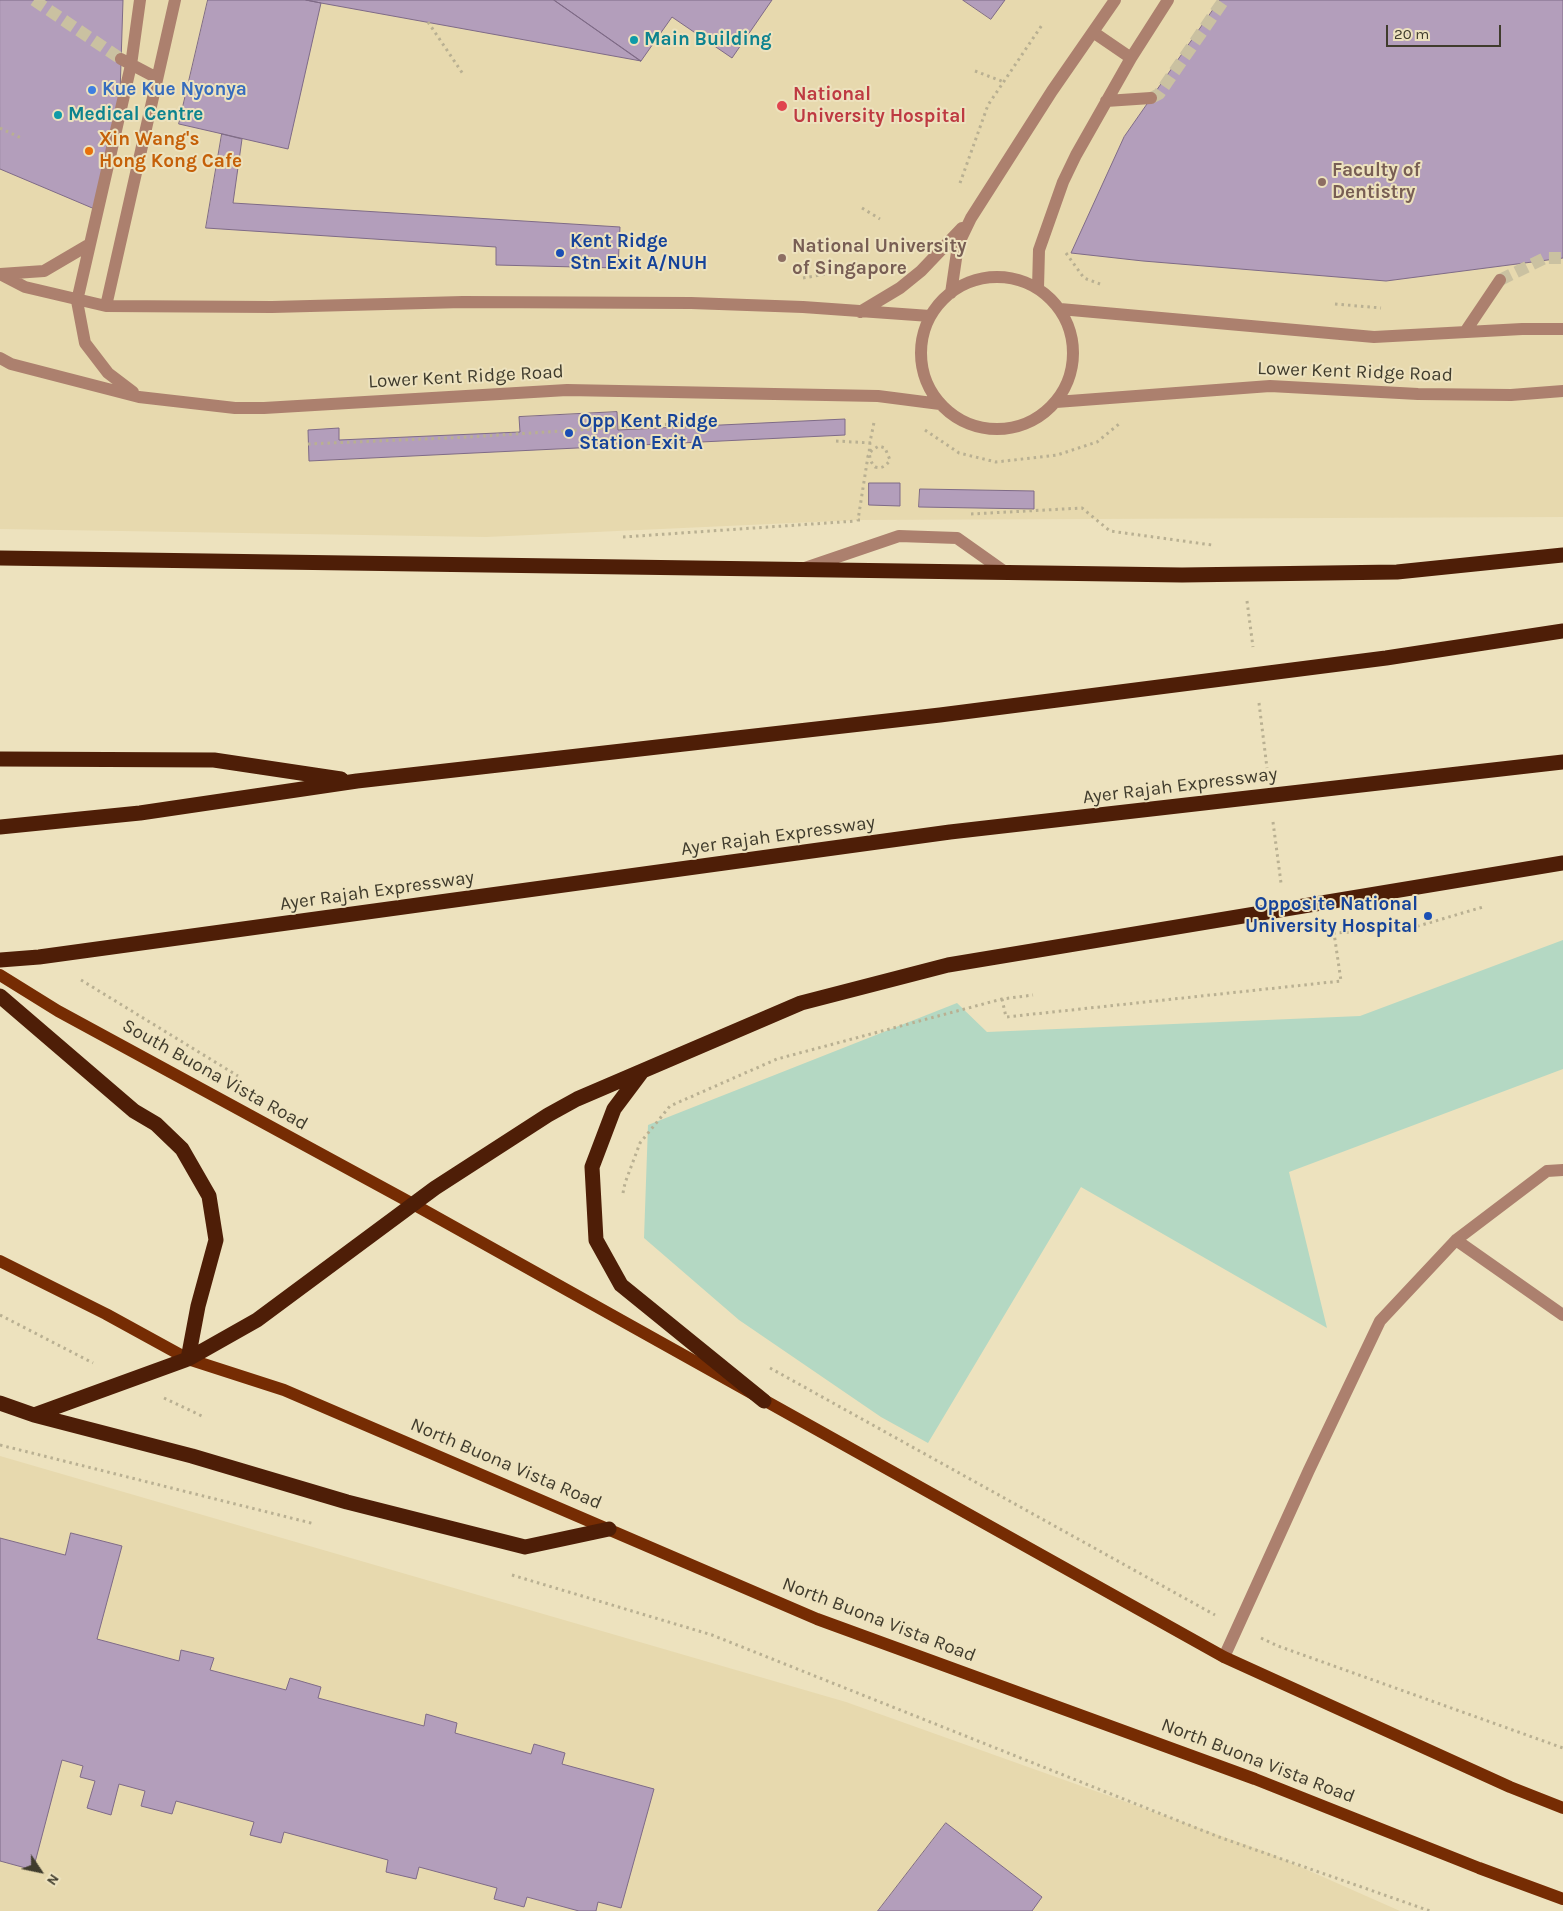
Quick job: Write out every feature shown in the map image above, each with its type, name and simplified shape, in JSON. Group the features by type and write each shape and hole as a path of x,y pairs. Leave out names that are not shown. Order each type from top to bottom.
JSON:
{"highway":[{"path":"0,558 1182,575 1397,572 1563,555"},
{"path":"0,827 140,813 357,781 940,715 1386,658 1563,631"},
{"path":"0,759 214,760 357,781"},
{"name":"Ayer Rajah Expressway","path":"0,960 39,957 950,832 1563,762"},
{"path":"34,1415 188,1359 257,1320 413,1204 548,1115 576,1099 801,1003 948,965 1563,863"},
{"path":"0,996 134,1111 156,1124 182,1149 209,1196 216,1240 198,1306 188,1359"},
{"path":"642,1072 614,1109 592,1167 596,1240 621,1285 764,1401"},
{"path":"0,1403 34,1415 192,1456 347,1502 525,1547 609,1529"}],"main road":[{"name":"South Buona Vista Road","path":"0,975 58,1011 413,1204"},
{"path":"413,1204 1224,1657 1501,1783 1563,1808"},
{"path":"0,1261 106,1314 188,1359"},
{"name":"North Buona Vista Road","path":"188,1359 284,1390 816,1619 1255,1778 1479,1868 1563,1899"}],"street":[{"path":"139,397 108,373 85,343 77,301 140,0"},
{"path":"106,306 175,0"},
{"path":"951,293 958,245 971,218 1115,0"},
{"path":"1038,288 1039,250 1060,191 1076,155 1131,58 1168,0"},
{"path":"1093,32 1131,58"},
{"path":"126,62 157,78"},
{"path":"1106,101 1151,98"},
{"path":"860,312 900,288 921,271 971,218"},
{"path":"0,274 44,271 90,244"},
{"path":"0,274 25,287 77,301 106,306 272,307 463,302 691,303 804,307 930,316"},
{"name":"Lower Kent Ridge Road","path":"1009,277 1038,288 1060,309 1073,340 1072,373 1056,402 1036,419 1011,428 985,428 961,420 940,404 928,384 922,362 923,339 930,316 951,293 979,279 1009,277"},
{"path":"1465,332 1500,280"},
{"name":"Lower Kent Ridge Road","path":"1060,309 1374,336 1563,330"},
{"name":"Lower Kent Ridge Road","path":"0,358 11,364 139,397 235,408 264,408 567,390 878,396 940,404"},
{"name":"Lower Kent Ridge Road","path":"1056,402 1270,386 1418,394 1511,395 1563,391"},
{"path":"803,569 899,536 957,538 1005,572"},
{"path":"1224,1657 1309,1470 1380,1322 1456,1240 1547,1171 1563,1170"},
{"path":"1456,1240 1563,1315"}],"path":[{"path":"428,22 463,74"},
{"path":"956,192 988,105 1042,25"},
{"path":"975,70 1004,82"},
{"path":"0,128 22,138"},
{"path":"862,208 880,219"},
{"path":"802,278 890,263"},
{"path":"1327,304 1386,308"},
{"path":"921,427 959,453 996,462 1057,455 1098,442 1117,426 1145,396"},
{"path":"308,444 469,437 705,421"},
{"path":"836,441 871,443 869,461"},
{"path":"875,448 885,448 889,453 890,460 882,467 875,467 869,461 868,456 875,448"},
{"path":"1082,508 1110,531 1213,545"},
{"path":"1247,598 1254,657"},
{"path":"1258,696 1268,775"},
{"path":"1273,815 1281,884"},
{"path":"1002,999 1006,1017 1341,981 1334,933 1408,929"},
{"path":"39,957 99,989 244,1080"},
{"path":"623,1199 624,1183 640,1143 670,1106 777,1059 1002,999 1033,995"},
{"path":"762,1362 1238,1627 1278,1646 1563,1748"},
{"path":"0,1445 318,1525"},
{"path":"507,1574 712,1635 1219,1837 1430,1911"}],"shaded area":[{"name":"National University of Singapore","path":"0,0 1563,0 1563,517 858,520 486,537 0,529"},
{"path":"0,1456 846,1702 1269,1853 1400,1911 0,1911"}],"green space":[{"path":"1563,940 1563,1069 1289,1172 1327,1328 1081,1187 928,1443 881,1417 739,1320 644,1238 648,1125 957,1003 987,1032 1360,1016"}],"building":[{"name":"Medical Centre","path":"0,0 123,0 120,94 97,210 0,169"},
{"path":"208,0 306,0 321,3 288,149 179,124"},
{"path":"306,0 554,0 641,61 321,3"},
{"name":"Main Building","path":"554,0 772,0 732,58 672,17 641,61"},
{"path":"963,0 1005,0 991,19"},
{"path":"1220,0 1563,0 1563,258 1386,281 1143,261 1071,253 1124,137"},
{"path":"222,134 242,139 233,203 620,227 618,268 496,265 496,247 206,228"},
{"path":"617,412 618,430 845,419 845,435 309,461 308,430 339,428 339,440 520,432 519,417"},
{"path":"869,483 900,483 900,506 869,505"},
{"path":"920,489 1034,491 1034,509 919,507"},
{"path":"71,1533 122,1546 97,1639 179,1661 181,1650 214,1658 210,1670 286,1690 290,1678 321,1687 318,1698 424,1726 426,1714 457,1723 455,1733 531,1754 534,1744 565,1753 562,1764 654,1789 621,1908 598,1902 596,1911 579,1911 527,1897 524,1907 494,1899 497,1888 419,1867 416,1879 386,1872 388,1860 284,1832 281,1843 250,1835 254,1822 176,1801 172,1814 141,1806 145,1791 119,1784 111,1815 87,1808 95,1781 80,1777 83,1766 62,1760 33,1870 0,1861 0,1538 65,1555"},
{"path":"946,1823 1042,1897 1032,1911 878,1911"}],"tunnel":[{"path":"34,0 121,59"},
{"path":"1151,98 1159,94 1224,0"},
{"path":"1500,280 1545,258 1563,258"}],"place":[{"name":"Main Building","path":"634,40"},
{"name":"Kue Kue Nyonya","path":"92,90"},
{"name":"National University Hospital","path":"782,106"},
{"name":"Medical Centre","path":"58,115"},
{"name":"Xin Wang's Hong Kong Cafe","path":"89,151"},
{"name":"Faculty of Dentistry","path":"1322,182"},
{"name":"Kent Ridge Stn Exit A/NUH","path":"560,253"},
{"name":"National University of Singapore","path":"782,258"},
{"name":"Opp Kent Ridge Station Exit A","path":"569,433"},
{"name":"Opposite National University Hospital","path":"1428,916"}]}
